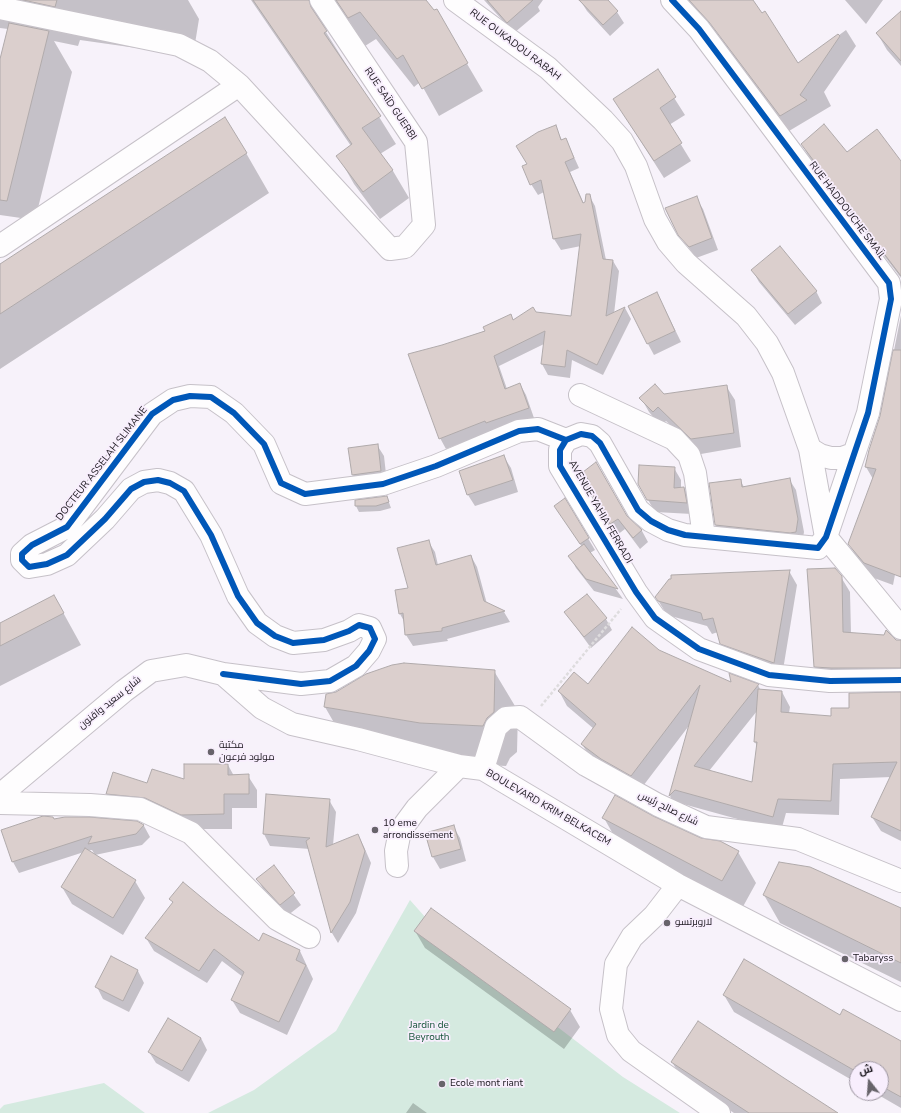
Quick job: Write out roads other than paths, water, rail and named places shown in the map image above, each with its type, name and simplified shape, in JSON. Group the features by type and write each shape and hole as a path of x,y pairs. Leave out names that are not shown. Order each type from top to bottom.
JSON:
{"street":[{"name":"RUE SAÏD GUERBI","path":"239,85 390,249 405,247 424,225 416,142 320,0"},
{"name":"RUE OUKADOU RABAH","path":"455,0 548,68 603,120 622,141 636,166 654,218 668,242 686,263 746,316 767,343 783,373 810,449 826,537"},
{"name":"RUE HADDOUCHE SMAÏL","path":"672,0 699,29 889,283 891,298 868,413 826,537"},
{"path":"0,8 179,45 210,61 239,85 0,246"},
{"path":"580,395 674,440 689,455 695,473 704,537"},
{"name":"DOCTEUR ASSELAH SLIMANE","path":"223,674 301,684 330,682 356,666 370,651 375,639 370,628 359,625 349,631 324,640 293,643 275,636 257,623 238,596 211,535 184,491 164,481 158,480 144,482 131,489 105,519 67,555 47,564 29,567 22,560 22,554 32,545 67,527 152,414 173,400 190,396 211,397 234,413 264,444 281,483 305,494 383,484 436,466 519,431 538,429 566,440"},
{"path":"566,440 581,434 592,436 596,440 638,510 651,522 668,530 704,537 818,548 826,537 901,628"},
{"name":"AVENUE YAHIA FERRADI","path":"566,440 560,450 560,466 636,592 655,618 699,649 769,675 830,681 901,680"},
{"path":"810,449 820,455 831,458 842,458 853,454"},
{"name":"شارع سعيد واقنون","path":"0,796 112,701 151,671 186,665 223,674 262,708 292,724 358,739 459,766"},
{"name":"شارع صالح رئيس","path":"483,769 499,723 506,718 515,716 528,722 586,765 658,805 706,827 798,839 901,881"},
{"path":"397,866 396,851 400,831 417,808 459,766"},
{"name":"BOULEVARD KRIM BELKACEM","path":"459,766 483,769 678,885 901,1000"},
{"path":"0,803 90,805 140,809 191,833 276,919 310,937"},
{"path":"678,885 654,916 632,937 616,964 611,1009 618,1035 631,1050 719,1113"}],"place":[{"name":"مكتبة مولود فرعون","path":"211,752"},
{"name":"10 eme arrondissement","path":"375,830"},
{"name":"لاروبرتسو","path":"667,923"},
{"name":"Tabaryss","path":"845,959"},
{"name":"Ecole mont riant","path":"442,1084"}],"park label":[{"name":"Jardin de Beyrouth","path":"429,1032"}]}
